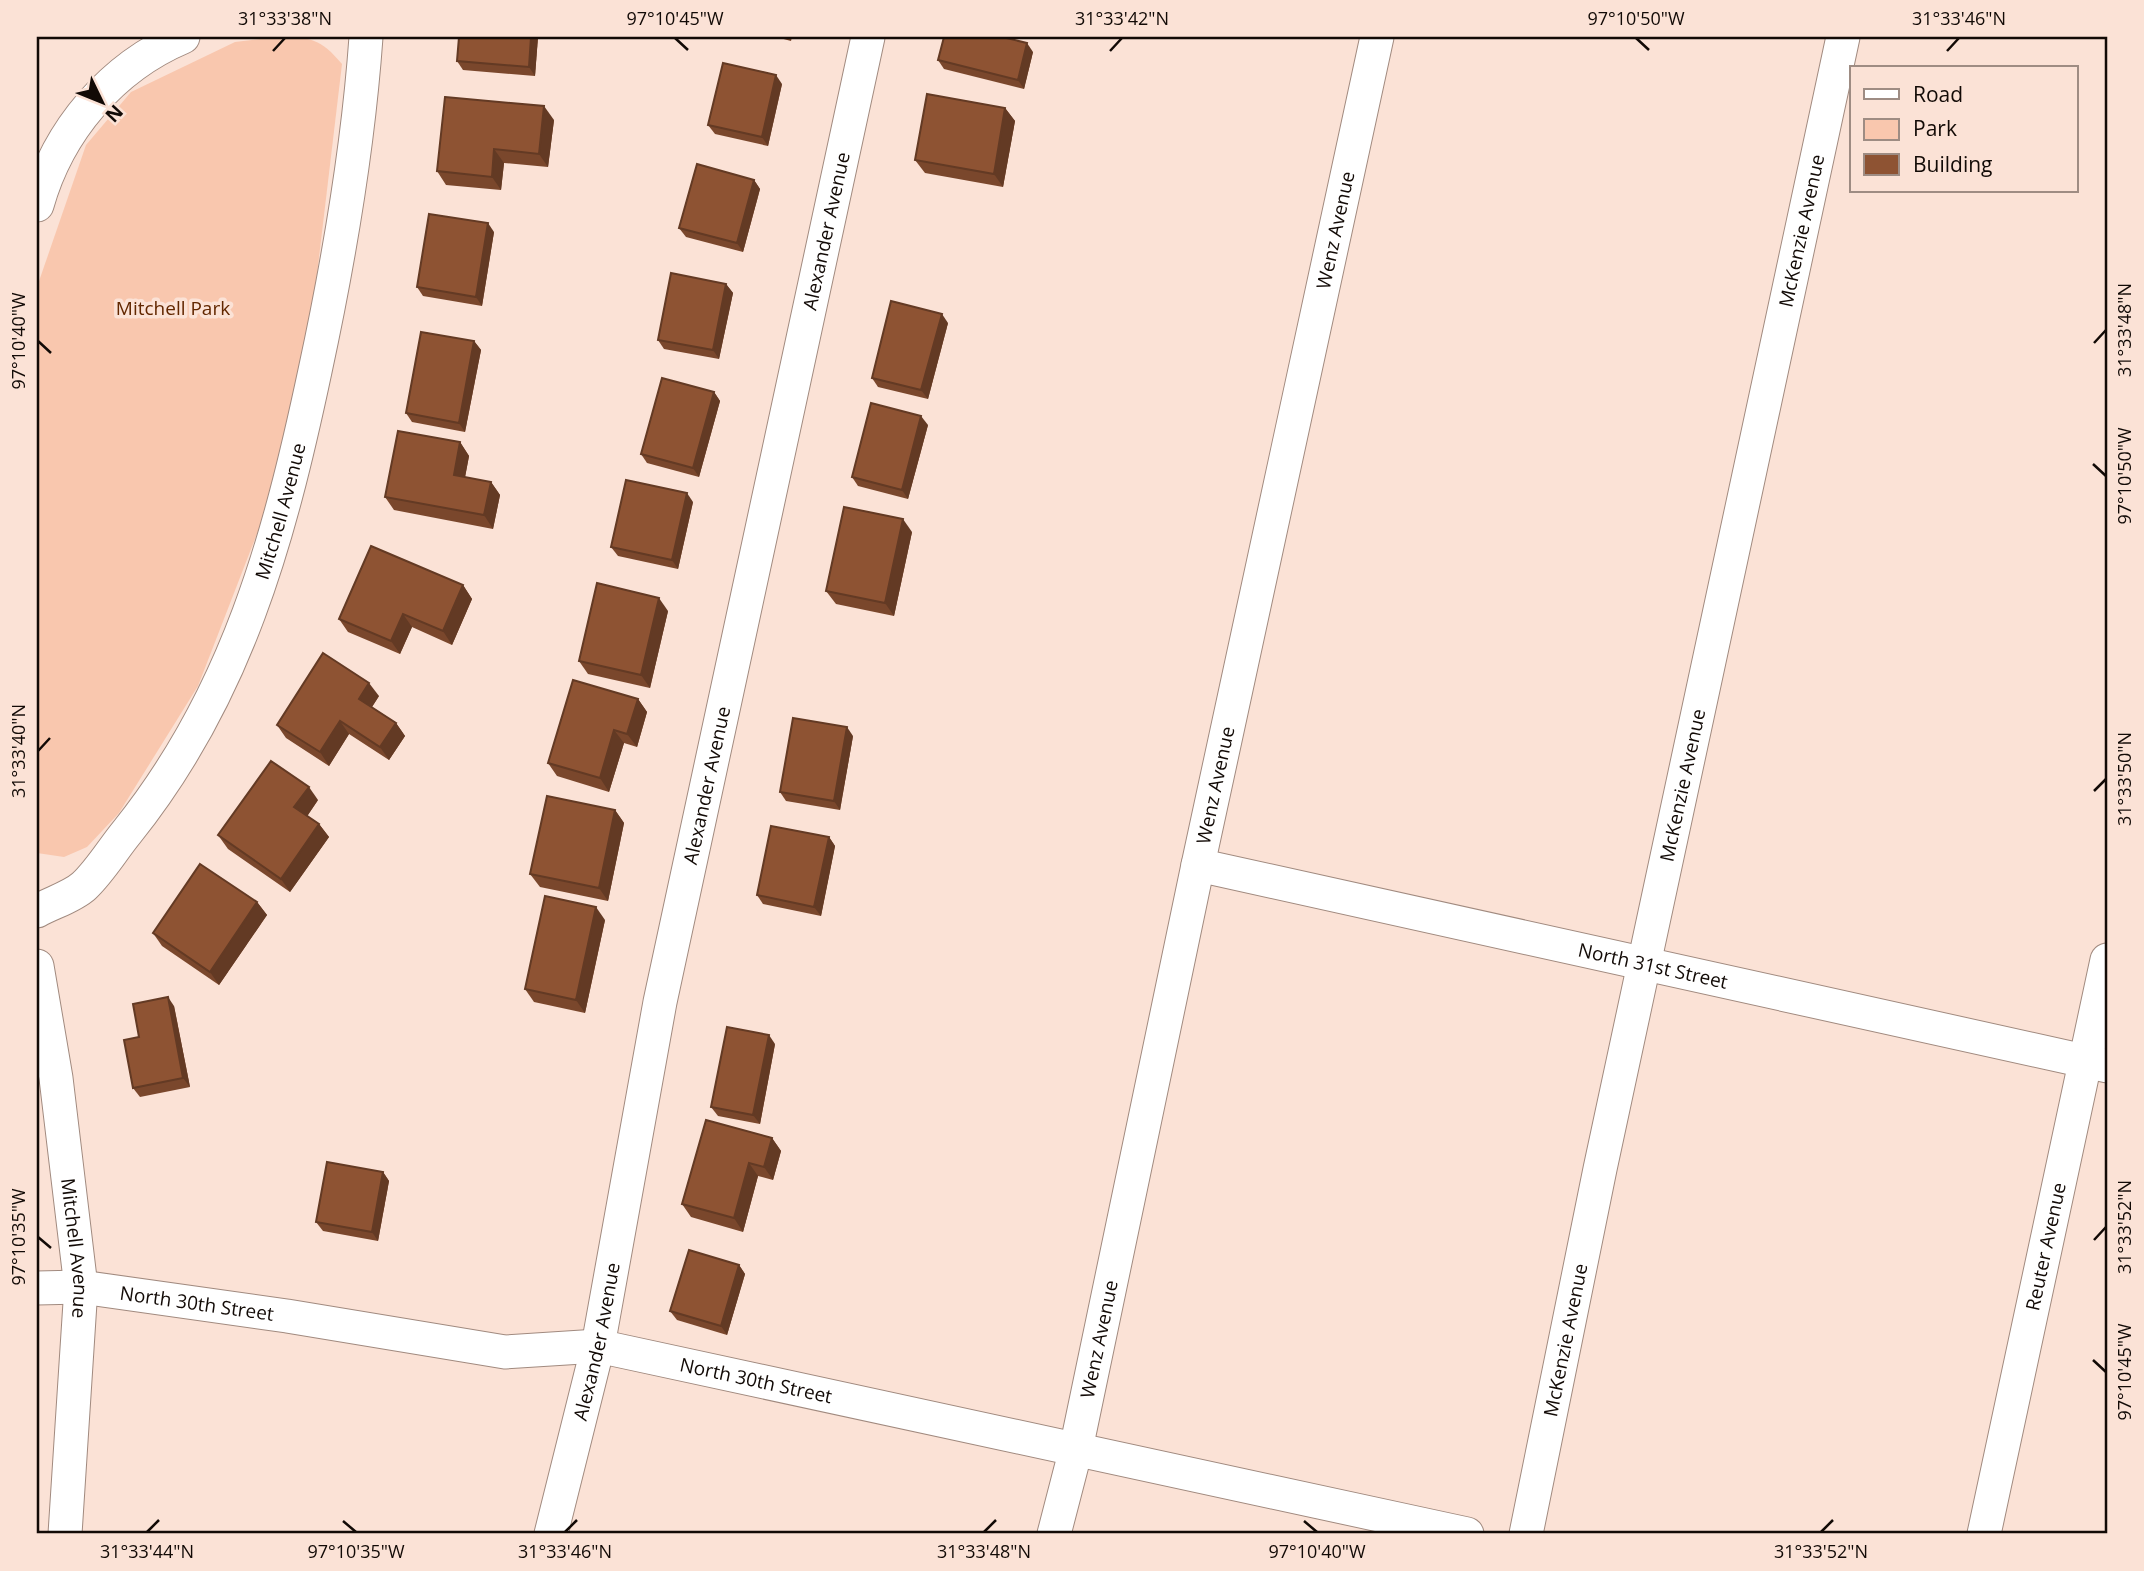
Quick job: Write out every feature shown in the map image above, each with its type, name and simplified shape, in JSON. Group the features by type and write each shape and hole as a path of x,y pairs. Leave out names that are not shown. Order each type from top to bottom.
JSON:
{"street":[{"path":"37,205 46,174 62,142 101,92 136,63 183,37"},
{"name":"Mitchell Avenue","path":"37,911 83,887 148,805 182,754 219,686 251,615 291,482 335,275 360,125 366,37"},
{"name":"Alexander Avenue","path":"551,1534 598,1346 660,1002 868,37"},
{"name":"Wenz Avenue","path":"1054,1534 1076,1450 1198,865 1377,37"},
{"name":"McKenzie Avenue","path":"1526,1534 1644,965 1843,37"},
{"name":"North 31st Street","path":"1198,865 2096,1063"},
{"name":"Reuter Avenue","path":"1984,1534 2096,1063 2107,960"},
{"name":"Mitchell Avenue","path":"37,967 56,1078 81,1287 65,1534"},
{"name":"North 30th Street","path":"37,1288 81,1287 287,1316 505,1352 598,1346 1076,1450 1355,1522 1467,1534"}],"green space":[{"name":"Mitchell Park","path":"276,37 314,41 342,64 315,291 282,469 198,686 119,813 87,847 64,857 37,853 37,287 86,145 131,92 235,42"}],"building":[{"path":"459,37 531,37 529,67 457,61"},
{"path":"944,37 1002,37 1027,43 1018,80 938,60"},
{"path":"723,63 776,75 762,137 708,125"},
{"path":"927,94 1005,108 994,174 915,160"},
{"path":"445,97 544,106 539,154 494,149 492,177 437,171"},
{"path":"697,164 754,180 737,243 679,228"},
{"path":"429,214 488,223 476,297 417,287"},
{"path":"671,273 726,284 713,350 658,340"},
{"path":"891,301 942,314 921,390 872,378"},
{"path":"421,332 474,341 459,423 406,413"},
{"path":"662,378 714,392 693,468 641,454"},
{"path":"871,403 921,416 902,490 852,477"},
{"path":"398,431 460,442 454,475 491,482 484,515 385,497"},
{"path":"626,480 687,493 672,560 611,547"},
{"path":"844,507 903,519 885,603 826,591"},
{"path":"371,546 463,585 443,631 403,614 391,641 339,619"},
{"path":"597,583 659,598 641,675 579,661"},
{"path":"323,653 369,683 359,699 396,723 380,747 340,721 320,752 277,725"},
{"path":"573,680 638,699 627,734 614,730 600,778 548,763"},
{"path":"793,718 847,727 834,801 780,792"},
{"path":"271,761 309,787 294,807 319,824 281,879 218,835"},
{"path":"547,796 615,810 599,888 530,874"},
{"path":"771,826 829,837 814,907 757,895"},
{"path":"200,864 257,902 210,972 153,933"},
{"path":"545,896 596,907 576,1000 525,989"},
{"path":"168,997 183,1078 133,1088 124,1040 139,1037 133,1004"},
{"path":"727,1027 769,1035 753,1115 711,1107"},
{"path":"706,1120 772,1138 764,1167 749,1163 734,1218 682,1204"},
{"path":"327,1162 383,1172 372,1232 316,1222"},
{"path":"689,1250 739,1265 721,1326 670,1311"}]}
